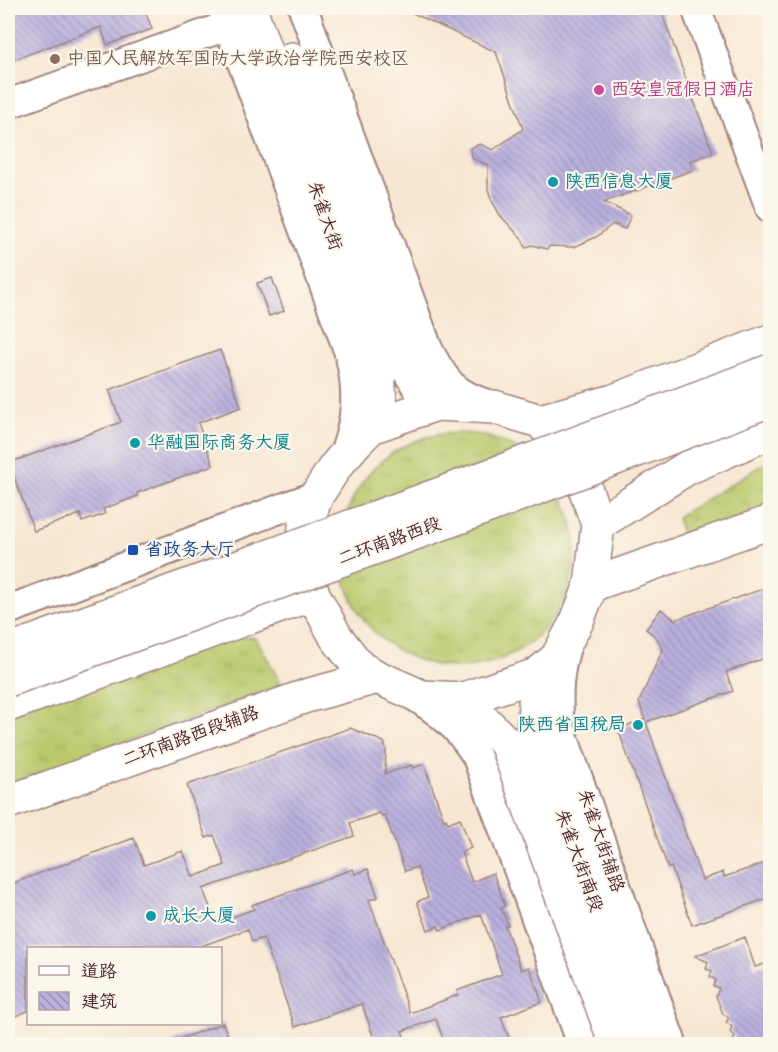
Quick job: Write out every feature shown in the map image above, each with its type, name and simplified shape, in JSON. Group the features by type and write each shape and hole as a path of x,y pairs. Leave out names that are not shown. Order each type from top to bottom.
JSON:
{"main road":[{"name":"朱雀大街","path":"245,13 403,360 422,391 436,404"},
{"name":"朱雀大街","path":"245,13 378,370 380,405 371,427"},
{"path":"540,421 611,402 771,341"},
{"name":"二环南路西段","path":"8,651 771,371"},
{"name":"二环南路西段","path":"8,680 462,516 771,400"},
{"path":"436,404 494,407 540,421 574,457 598,524 591,585 557,658 537,675 463,699 422,697 360,668 336,637 314,594 303,557 304,526 317,495 343,457 371,427 436,404"},
{"path":"598,524 687,468 771,432"},
{"path":"591,585 771,522"},
{"path":"8,636 304,526"},
{"path":"8,705 314,594"},
{"name":"朱雀大街南段","path":"537,675 533,735 644,1044"},
{"name":"二环南路西段辅路","path":"8,802 306,696 390,683"},
{"name":"朱雀大街南段","path":"463,699 506,743 616,1044"}],"street":[{"path":"303,8 428,350 441,374 457,391 494,407"},
{"path":"696,8 760,146 771,208"},
{"path":"8,104 245,13 355,376 354,419 343,457"},
{"path":"8,610 317,495"},
{"name":"朱雀大街辅路","path":"570,633 561,661 557,686 560,727 672,1044"},
{"path":"390,683 448,719 466,738 477,757 582,1044"}],"green space":[{"path":"447,433 469,433 503,442 523,453 541,467 555,485 566,505 573,527 575,550 573,573 566,595 555,615 541,633 513,653 492,662 469,667 447,667 424,662 403,653 384,641 367,624 346,584 341,561 341,539 346,516 355,495 367,476 384,459 424,438"},
{"path":"770,460 770,512 682,538 677,517"},
{"path":"223,635 256,638 282,685 8,785 8,712"}],"building":[{"path":"8,8 144,8 152,29 107,45 101,27 8,62"},
{"name":"西安皇冠假日酒店","path":"402,8 660,8 713,153 690,161 693,170 604,202 631,215 625,229 613,224 596,237 574,247 550,246 547,249 532,245 526,248 522,239 500,215 491,199 488,189 488,165 473,159 470,148 480,144 493,150 523,129 496,52"},
{"path":"272,278 284,311 269,316 257,283"},
{"name":"华融国际商务大厦","path":"220,350 241,407 198,423 213,465 137,493 138,496 103,509 105,514 82,522 80,514 34,531 9,463 121,422 109,390"},
{"name":"陕西省国税局","path":"771,586 771,656 726,672 733,691 646,722 702,880 723,872 724,877 771,861 771,897 692,925 671,867 668,868 618,729 645,719 639,702 663,649 657,638 646,629 661,609 675,620"},
{"path":"350,728 384,742 385,774 412,765 413,768 424,764 444,820 446,819 448,823 460,818 471,848 461,852 472,882 493,873 505,905 501,909 508,925 505,926 521,970 529,967 542,1002 501,1017 511,1044 445,1044 436,1019 402,1031 407,1044 376,1044 362,1004 295,1027 265,942 263,938 252,942 248,929 199,947 27,947 27,1011 8,1019 8,885 134,838 144,865 183,851 193,877 225,865 214,835 206,838 187,785","holes":["380,813 382,816 385,815 405,871 417,867 428,897 417,902 428,930 438,926 440,930 481,914 502,974 457,991 458,995 410,1013 369,900 378,897 368,869 355,874 353,869 252,905 254,909 216,923 203,889 354,836 350,823"]},
{"path":"745,937 755,967 771,962 771,1044 732,1044 735,1036 730,1032 732,1026 726,1023 729,1017 723,1014 716,996 719,988 713,986 716,980 710,977 712,971 706,969 708,962 695,956"},
{"path":"222,1025 231,1044 169,1044"}],"place":[{"name":"中国人民解放军国防大学政治学院西安校区","path":"55,59"},
{"name":"西安皇冠假日酒店","path":"599,90"},
{"name":"陕西信息大厦","path":"553,182"},
{"name":"华融国际商务大厦","path":"135,443"},
{"name":"省政务大厅","path":"133,550"},
{"name":"陕西省国税局","path":"638,725"},
{"name":"成长大厦","path":"151,916"}]}
